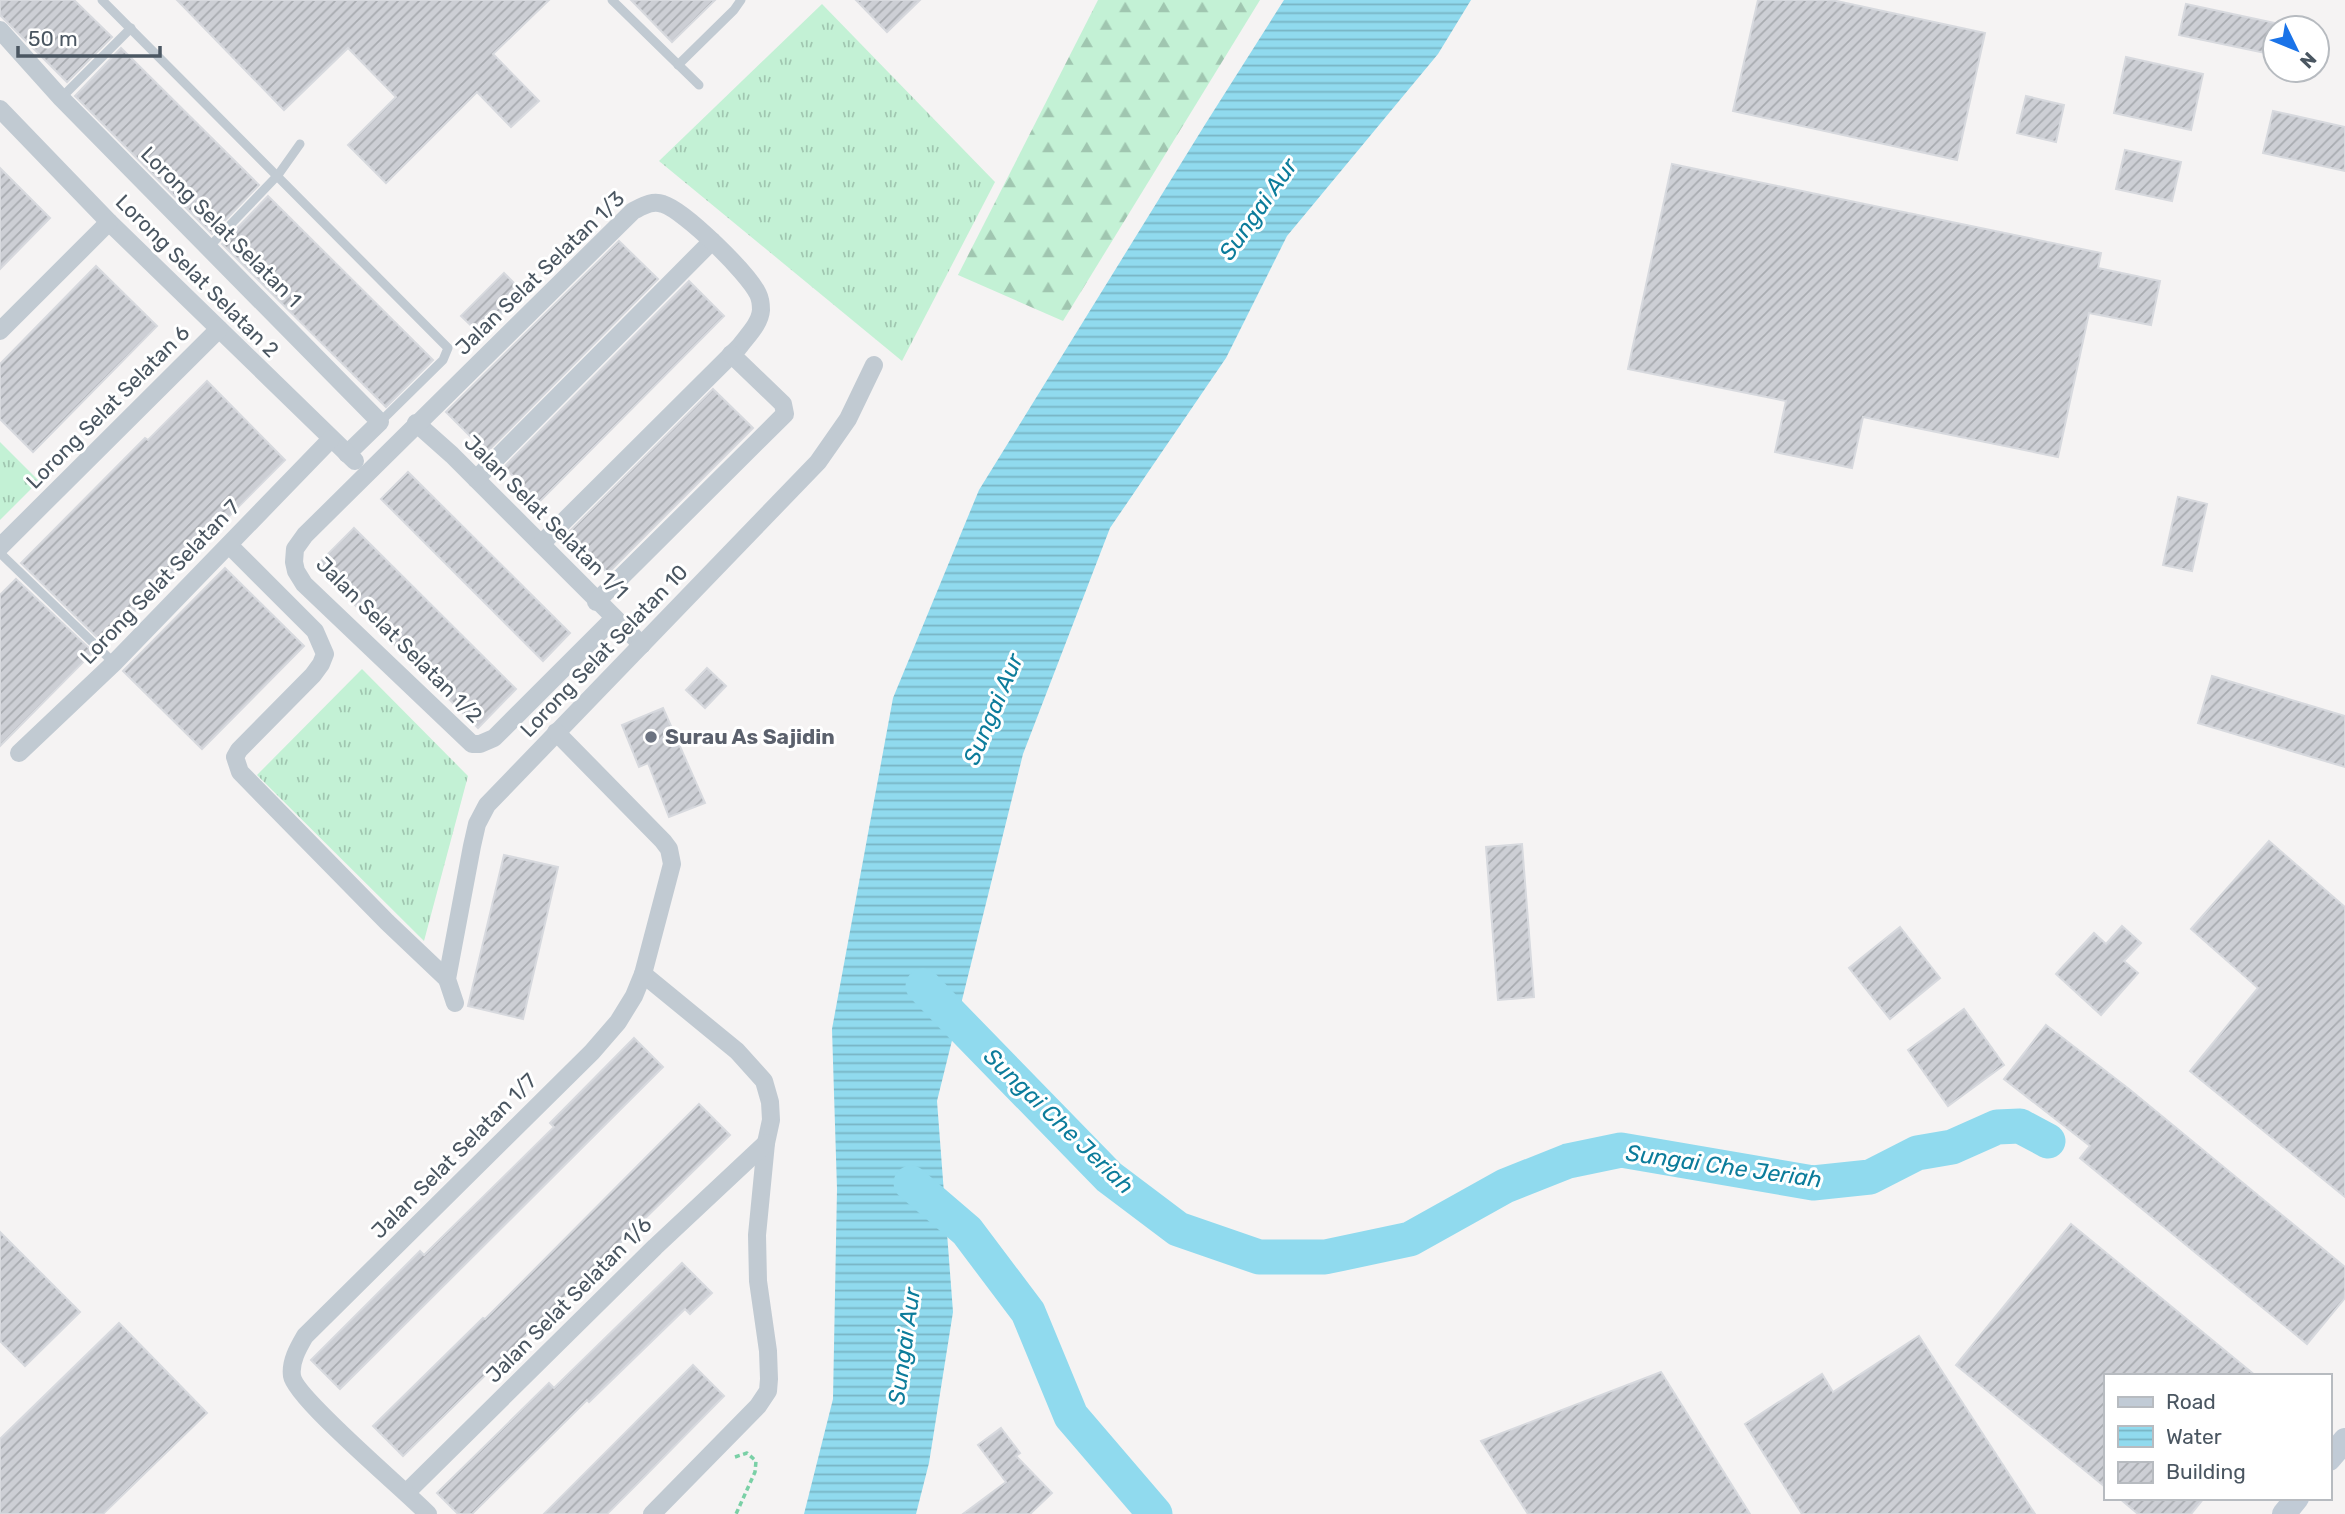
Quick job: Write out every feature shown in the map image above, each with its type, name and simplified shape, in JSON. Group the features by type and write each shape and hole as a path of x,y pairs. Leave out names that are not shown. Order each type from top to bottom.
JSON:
{"street":[{"name":"Lorong Selat Selatan 1","path":"0,30 61,98 380,422"},
{"name":"Lorong Selat Selatan 2","path":"2,114 366,472"},
{"name":"Jalan Selat Selatan 1/3","path":"416,423 633,211 645,204 666,204 712,241 759,295 759,318 739,347 541,544"},
{"path":"0,331 110,222"},
{"path":"476,479 712,241"},
{"name":"Lorong Selat Selatan 6","path":"0,547 219,329"},
{"path":"596,602 785,414 783,404 731,354"},
{"name":"Lorong Selat Selatan 10","path":"455,1003 447,979 477,824 487,805 818,463 848,419 874,365"},
{"path":"347,454 380,422"},
{"name":"Jalan Selat Selatan 1/2","path":"416,423 305,535 295,549 296,571 304,584 472,744 480,744 494,738 614,618"},
{"name":"Jalan Selat Selatan 1/1","path":"416,423 642,645"},
{"name":"Lorong Selat Selatan 7","path":"19,753 114,663 331,439"},
{"path":"229,545 315,631 325,654 313,674 239,750 235,757 240,772 387,922 447,979"},
{"name":"Jalan Selat Selatan 1/7","path":"407,1492 366,1457 301,1393 292,1378 296,1352 305,1336 593,1052 618,1022 634,996 643,974 668,877 671,857 663,841 556,732"},
{"path":"643,974 737,1051 764,1081 770,1102 771,1120 766,1143 757,1235 758,1282 768,1351 768,1391 758,1406 652,1514"},
{"name":"Jalan Selat Selatan 1/6","path":"407,1492 655,1247 766,1143"},
{"path":"2331,1457 2345,1440"},
{"path":"407,1492 429,1514"},
{"path":"2284,1514 2295,1500"}],"lane":[{"path":"102,0 448,348 443,360 380,422"},
{"path":"612,0 699,85"},
{"path":"678,65 741,0"},
{"path":"61,98 131,28"},
{"path":"209,247 278,175 300,144"},
{"path":"0,554 114,663"}],"path":[{"path":"727,1465 736,1456 747,1453 756,1461 755,1472 736,1514"}],"green space":[{"path":"1098,0 1260,0 1063,321 958,275"},
{"path":"822,4 995,182 902,361 659,161"},
{"path":"0,442 39,481 0,520"},
{"path":"362,669 468,776 424,941 257,775"}],"water":[{"name":"Sungai Aur","path":"1284,0 1471,0 1438,54 1287,236 1226,358 1110,528 1023,754 937,1101 953,1312 929,1463 916,1514 804,1514 833,1399 837,1189 832,1029 893,698 979,490"}],"building":[{"path":"0,0 74,0 112,37 67,82 0,15"},
{"path":"177,0 549,0 493,54 539,101 511,127 477,92 386,183 348,145 396,97 348,48 284,110"},
{"path":"631,0 715,0 672,42"},
{"path":"856,0 920,0 887,32"},
{"path":"1758,0 1832,0 1985,33 1957,160 1733,111"},
{"path":"2186,4 2261,20 2261,52 2179,35"},
{"path":"121,48 259,185 212,234 75,96"},
{"path":"2126,57 2203,74 2191,130 2114,113"},
{"path":"2026,96 2064,105 2056,142 2017,133"},
{"path":"2273,111 2345,127 2345,171 2263,153"},
{"path":"2125,150 2181,162 2172,201 2116,189"},
{"path":"1672,164 2101,253 2098,268 2160,281 2151,325 2089,313 2058,457 1863,417 1852,468 1775,452 1786,401 1628,369"},
{"path":"0,168 50,218 0,269"},
{"path":"268,196 433,360 386,407 222,244"},
{"path":"619,241 658,279 488,451 484,450 446,412"},
{"path":"96,266 157,326 33,452 0,419 0,364"},
{"path":"504,273 523,292 481,335 461,316"},
{"path":"689,281 724,316 539,502 504,467"},
{"path":"207,381 285,460 103,643 21,563 145,438 148,440"},
{"path":"713,389 753,428 608,573 568,533"},
{"path":"408,472 570,633 543,661 381,499"},
{"path":"2178,497 2207,504 2192,571 2163,565"},
{"path":"354,528 516,689 478,728 316,566"},
{"path":"225,568 304,646 202,749 123,671"},
{"path":"16,579 93,652 0,746 0,595"},
{"path":"707,668 726,686 705,708 686,690"},
{"path":"2212,676 2345,716 2345,767 2198,723"},
{"path":"663,708 705,803 669,817 648,763 639,767 622,725"},
{"path":"2269,841 2345,907 2345,1197 2190,1071 2258,988 2191,929"},
{"path":"1522,844 1534,997 1498,1000 1486,847"},
{"path":"504,855 558,867 523,1019 468,1006"},
{"path":"2122,926 2141,943 2124,961 2138,973 2101,1015 2056,974 2094,933 2106,944"},
{"path":"1900,927 1940,978 1890,1019 1849,968"},
{"path":"1964,1009 2004,1065 1948,1106 1908,1050"},
{"path":"2046,1025 2129,1089 2345,1267 2345,1298 2307,1344 2080,1158 2090,1146 2004,1079"},
{"path":"634,1038 663,1067 340,1389 311,1360 420,1251 424,1255 554,1127 550,1123"},
{"path":"699,1104 730,1135 403,1456 373,1426 483,1318 485,1319"},
{"path":"2071,1224 2254,1374 2104,1374 2104,1486 1956,1365"},
{"path":"0,1232 80,1312 25,1366 0,1341"},
{"path":"682,1263 712,1293 690,1314 685,1309 589,1402 587,1400 472,1514 458,1514 437,1493 549,1383 554,1388"},
{"path":"119,1323 207,1413 103,1514 0,1514 0,1439"},
{"path":"1919,1336 2035,1514 1802,1514 1745,1424 1822,1374 1833,1392"},
{"path":"693,1365 724,1396 607,1514 544,1514"},
{"path":"1661,1372 1750,1514 1528,1514 1481,1441"},
{"path":"1001,1428 1020,1453 1016,1456 1052,1493 1030,1514 963,1514 1006,1482 978,1445"},
{"path":"2121,1500 2202,1500 2191,1514 2138,1514"}],"waterway":[{"name":"Sungai Che Jeriah","path":"923,986 1109,1177 1178,1229 1259,1257 1325,1257 1410,1239 1505,1186 1568,1161 1621,1150 1813,1183 1870,1177 1917,1153 1952,1147 1997,1127 2020,1126 2048,1141"},
{"path":"911,1183 967,1231 1028,1312 1071,1416 1155,1514"}],"place":[{"name":"Surau As Sajidin","path":"651,737"}]}
